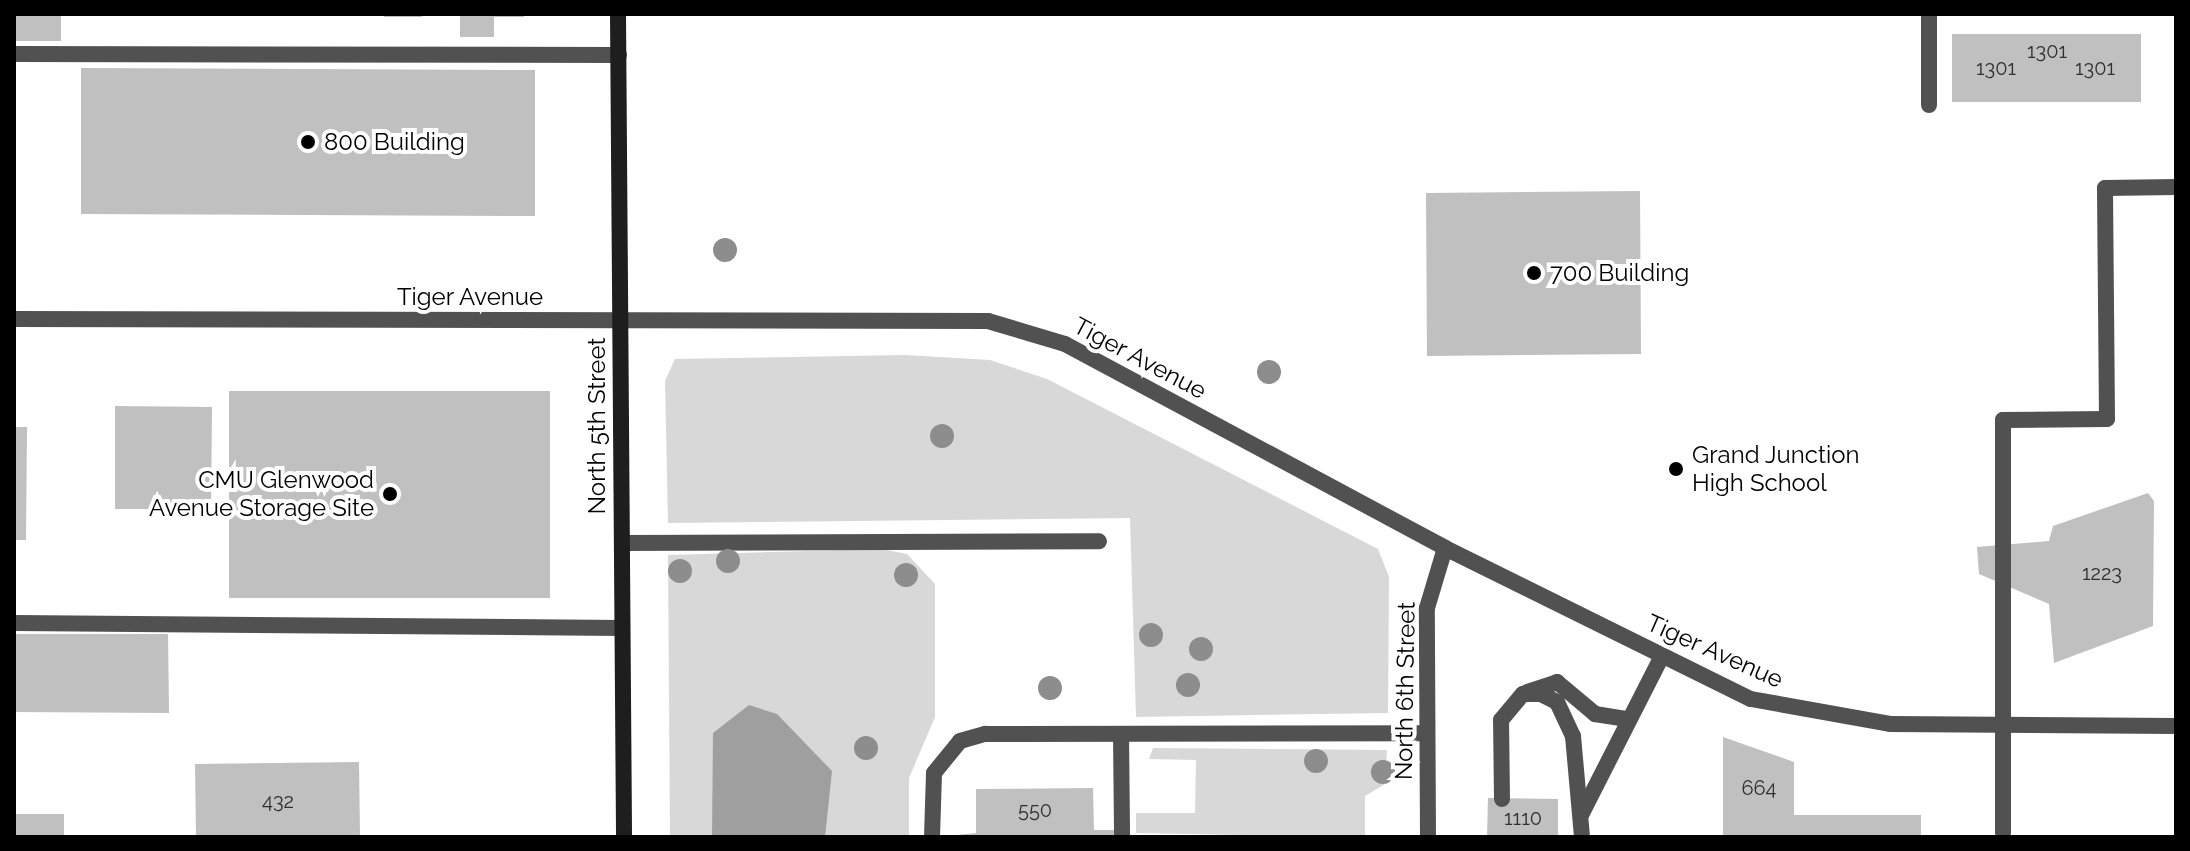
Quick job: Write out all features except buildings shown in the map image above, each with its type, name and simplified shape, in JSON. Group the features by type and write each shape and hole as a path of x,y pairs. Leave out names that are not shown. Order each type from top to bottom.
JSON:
{"street":[{"name":"North 5th Street","path":"618,14 624,837"},
{"path":"1929,14 1929,105"},
{"path":"14,54 619,55"},
{"path":"2003,833 2006,725 2003,420 2107,419 2105,188 2176,187"},
{"name":"Tiger Avenue","path":"14,319 621,322 951,316 1025,328 1445,548 1751,699 1798,712 1890,724 2176,726"},
{"path":"622,543 1099,541"},
{"name":"North 6th Street","path":"1428,837 1427,608 1445,548"},
{"path":"14,623 622,628"},
{"path":"1581,815 1626,719 1662,656"},
{"path":"1502,799 1501,720 1523,694 1557,682 1595,714 1626,719"},
{"path":"1523,694 1557,702 1567,716 1582,837"},
{"path":"932,837 934,773 960,741 1121,734 1427,733"},
{"path":"1121,734 1122,837"}],"shaded area":[{"path":"905,355 990,360 1047,379 1378,549 1389,577 1388,713 1136,717 1130,518 668,523 665,381 675,359"},
{"path":"882,549 907,554 935,584 935,717 909,778 909,837 670,837 668,555"},
{"path":"749,705 777,714 832,771 825,837 712,837 713,733"},
{"path":"1153,748 1387,750 1385,784 1365,796 1365,837 1136,833 1136,813 1195,813 1196,760 1149,759"}],"place":[{"name":"800 Building","path":"308,142"},
{"name":"700 Building","path":"1534,273"},
{"name":"Grand Junction High School","path":"1676,469"},
{"name":"CMU Glenwood Avenue Storage Site","path":"390,494"}]}
